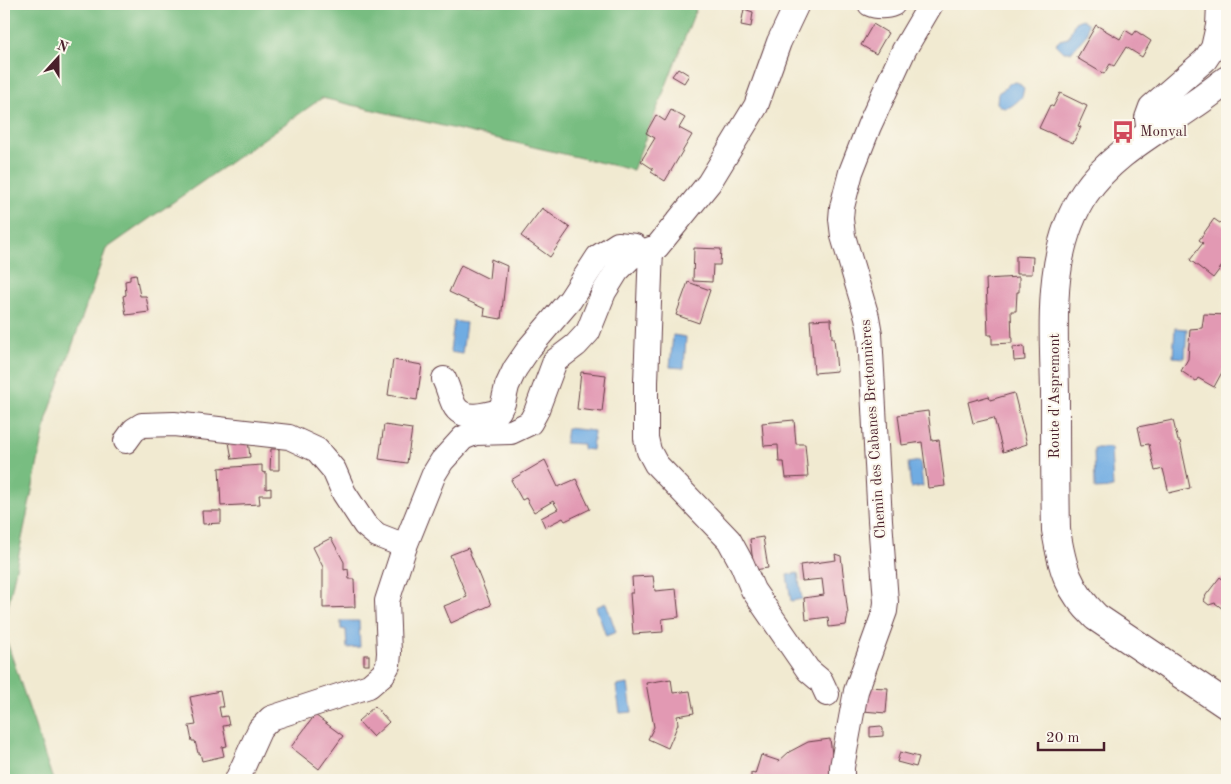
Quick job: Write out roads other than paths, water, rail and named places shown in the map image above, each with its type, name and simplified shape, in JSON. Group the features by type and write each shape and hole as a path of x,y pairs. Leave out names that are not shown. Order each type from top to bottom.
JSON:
{"street":[{"path":"237,780 260,729 271,718 369,686 383,674 388,665 389,653 387,601 405,546 434,474 442,461 463,438 475,433 511,432 530,423 556,361 588,332 604,292 617,271 631,257 658,247 709,183 756,106 779,42 798,4"},
{"path":"870,4 874,6 888,6 893,4"},
{"name":"Chemin des Cabanes Bretonnières","path":"842,780 842,767 856,691 885,610 886,602 870,334 841,219 851,172 869,126 904,50 931,4"},
{"path":"1149,133 1148,118 1151,107 1205,60 1213,48 1218,26 1219,4"},
{"name":"Route d'Aspremont","path":"1227,80 1190,108 1149,133 1111,164 1085,193 1066,234 1060,255 1056,278 1054,322 1056,530 1060,557 1070,584 1085,606 1096,617 1227,705"},
{"path":"444,379 455,407 464,413 473,416 499,411 515,369 530,347 570,300 598,257 618,244 635,246 647,251"},
{"path":"647,251 646,438 648,451 656,464 729,540 753,590 808,670 821,681 827,694"},
{"path":"126,441 134,430 142,425 174,424 289,437 318,450 334,470 344,493 365,525 377,535 405,546"}],"water":[{"path":"1082,19 1088,23 1087,34 1071,52 1064,52 1056,44 1060,40 1068,38 1075,22"},
{"path":"1017,82 1024,88 1022,97 1010,107 1004,108 1000,106 997,103 998,93 1010,83"},
{"path":"454,321 466,323 462,354 450,352"},
{"path":"1175,328 1187,329 1185,358 1173,357"},
{"path":"673,335 686,337 684,368 670,367"},
{"path":"567,428 594,431 592,450 583,449 583,444 565,443"},
{"path":"1094,448 1111,448 1113,488 1095,489"},
{"path":"920,461 923,486 911,488 908,463"},
{"path":"798,573 802,599 791,601 787,575"},
{"path":"606,603 616,632 606,636 596,607"},
{"path":"341,621 359,621 360,647 347,648 346,630 341,629"},
{"path":"628,684 632,712 620,713 616,686"}],"place":[{"name":"Monval","path":"1123,132"}]}
